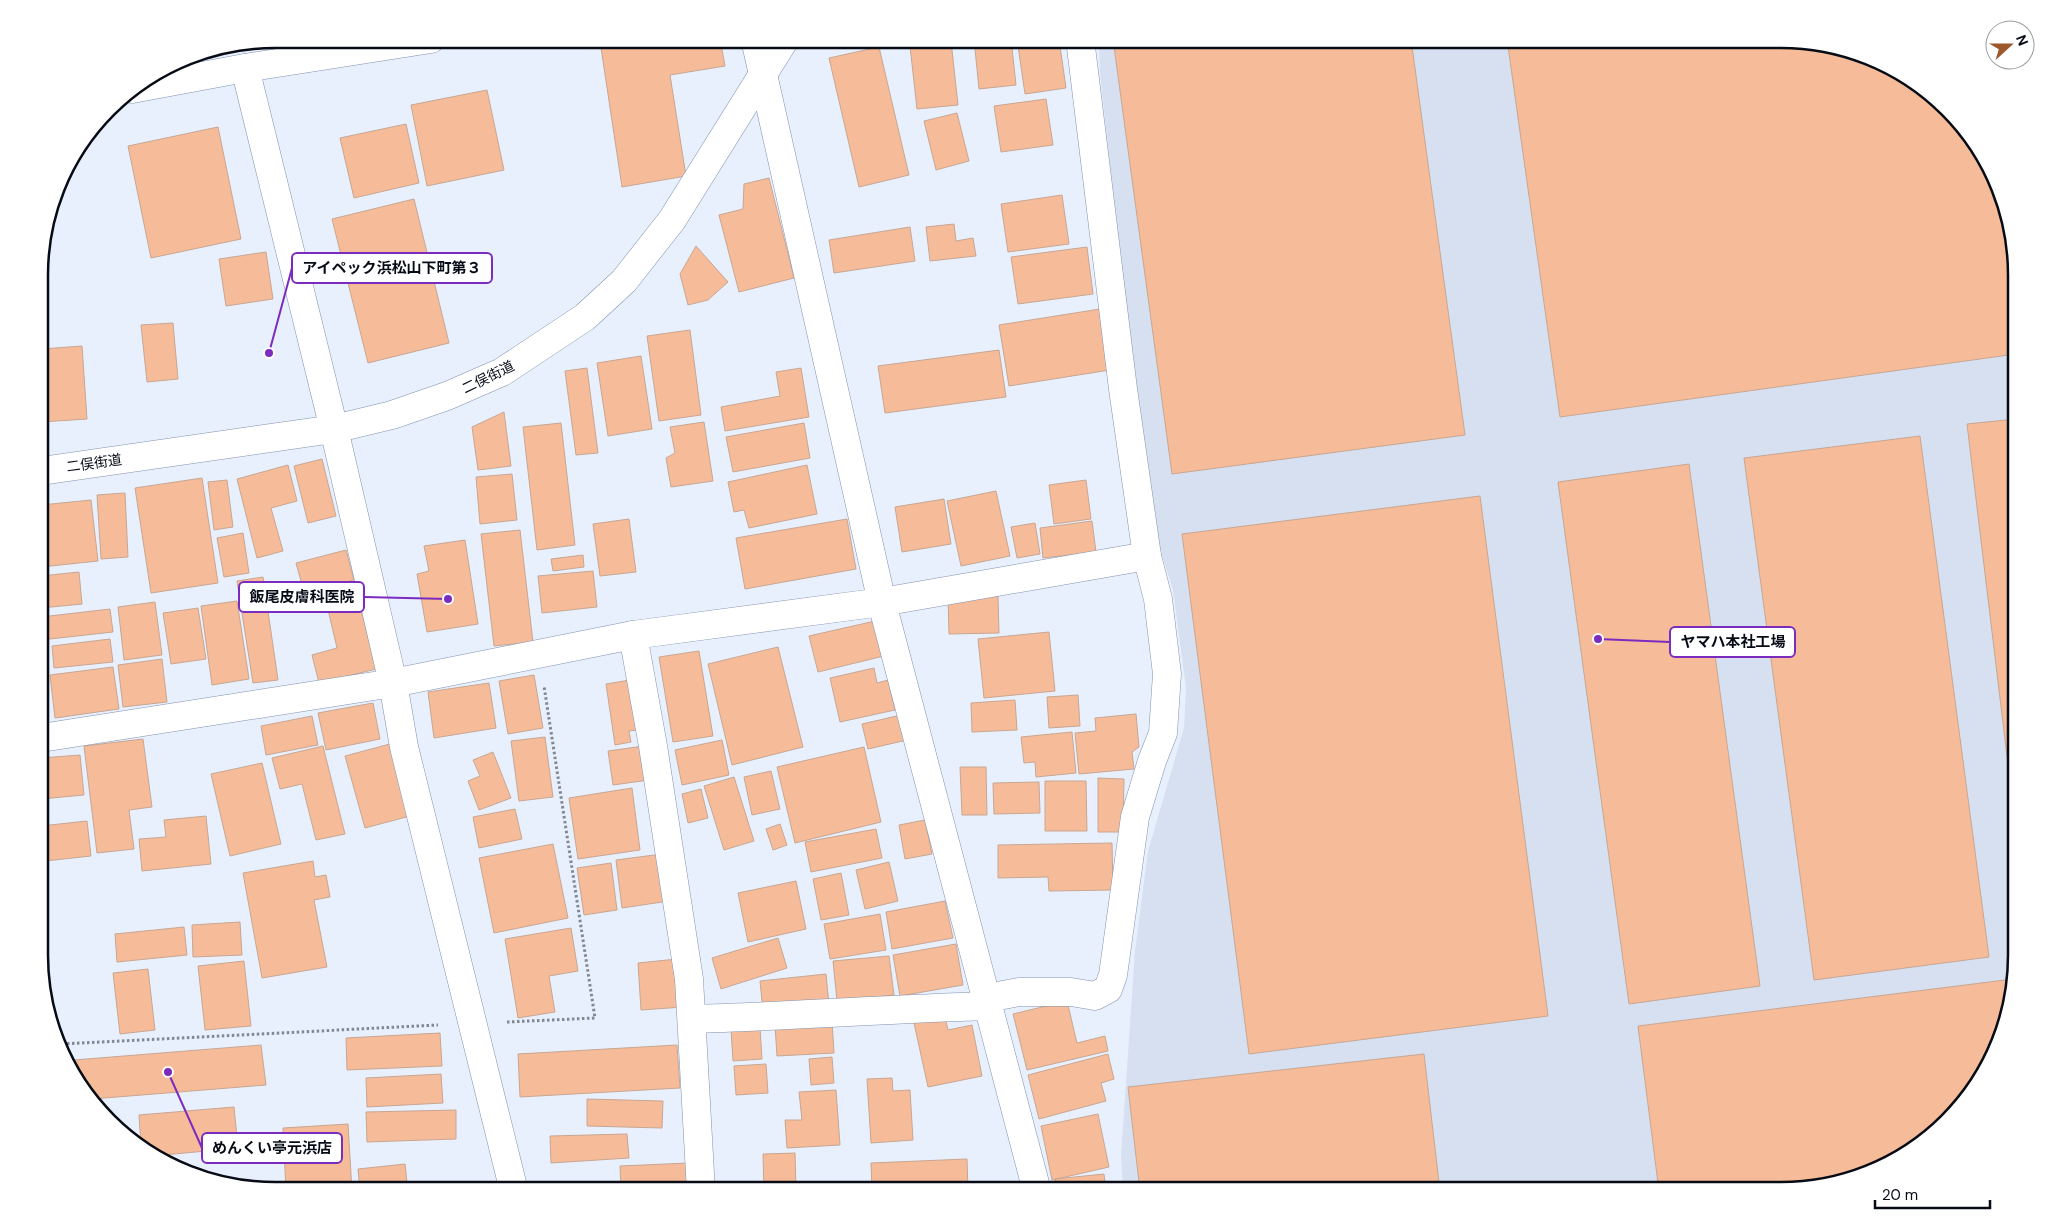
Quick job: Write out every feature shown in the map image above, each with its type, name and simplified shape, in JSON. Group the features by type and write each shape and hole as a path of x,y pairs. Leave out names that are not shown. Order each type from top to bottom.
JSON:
{"street":[{"path":"148,86 245,68 373,48"},
{"path":"757,48 882,602 1036,1182"},
{"name":"二俣街道","path":"48,470 334,429 392,415 447,396 502,372 585,317 624,281 672,220 780,48"},
{"path":"692,1019 815,1015 987,1002 1020,992 1071,992 1095,996 1108,989 1111,982 1135,817 1152,761 1163,733 1167,674 1158,599 1147,556 1123,389 1081,48"},
{"path":"245,68 334,429 393,683 404,747 512,1182"},
{"path":"48,737 393,683 633,635 882,602 1147,556"},
{"path":"633,635 689,979 700,1182"}],"shaded area":[{"path":"1099,48 1810,49 1839,55 1867,65 1894,78 1919,94 1961,136 1984,174 2000,216 2006,245 2008,274 2008,956 2006,985 2000,1014 1984,1056 1961,1094 1919,1136 1894,1152 1867,1165 1839,1175 1795,1182 1122,1182 1121,1156 1135,951 1148,851 1184,728 1186,688 1173,590 1158,542 1150,501 1100,73"}],"building":[{"path":"601,48 722,48 725,66 670,75 686,176 622,187"},
{"path":"879,48 909,175 859,187 829,58"},
{"path":"910,48 952,48 958,105 917,109"},
{"path":"975,48 1012,48 1016,85 979,89"},
{"path":"1018,48 1060,48 1066,88 1025,94"},
{"path":"1114,48 1412,48 1465,435 1172,474"},
{"path":"1508,48 1810,49 1839,55 1867,65 1894,78 1919,94 1961,136 1984,174 2000,216 2006,245 2008,274 2008,355 1560,417"},
{"path":"487,90 504,170 427,186 411,105"},
{"path":"1046,99 1053,145 1001,152 994,106"},
{"path":"957,113 969,161 936,170 924,121"},
{"path":"406,124 419,183 354,198 340,138"},
{"path":"218,127 241,239 151,258 128,146"},
{"path":"769,178 794,278 739,292 719,215 743,209 744,184"},
{"path":"1062,195 1069,244 1008,252 1001,204"},
{"path":"414,199 449,343 368,363 332,219"},
{"path":"954,224 956,241 973,238 976,256 930,261 926,227"},
{"path":"910,227 915,261 834,273 829,240"},
{"path":"696,246 728,282 708,300 688,305 680,274"},
{"path":"1087,247 1093,294 1018,304 1011,257"},
{"path":"266,252 273,299 226,306 219,259"},
{"path":"1100,309 1110,370 1009,386 999,325"},
{"path":"173,323 178,379 147,382 141,325"},
{"path":"690,330 701,415 659,421 647,336"},
{"path":"82,346 87,419 48,422 48,349"},
{"path":"999,350 1006,397 885,413 878,366"},
{"path":"641,356 652,429 608,436 597,363"},
{"path":"587,368 598,453 576,455 565,371"},
{"path":"801,368 809,417 725,431 721,407 780,396 776,372"},
{"path":"504,412 511,466 478,470 472,427"},
{"path":"2008,420 2008,765 1967,424"},
{"path":"704,422 713,481 671,487 666,458 675,453 670,427"},
{"path":"561,423 575,545 537,550 523,427"},
{"path":"804,423 810,458 733,472 726,437"},
{"path":"1920,436 1989,957 1814,980 1744,458"},
{"path":"322,459 336,516 308,523 294,466"},
{"path":"1689,464 1760,986 1629,1004 1558,482"},
{"path":"288,465 297,501 271,508 283,551 257,558 237,479"},
{"path":"807,465 817,514 749,528 744,510 734,512 728,482"},
{"path":"512,474 517,520 480,524 476,477"},
{"path":"202,478 218,583 151,593 135,488"},
{"path":"227,480 233,527 214,530 208,482"},
{"path":"1086,480 1091,519 1054,524 1049,485"},
{"path":"996,491 1010,556 961,566 947,501"},
{"path":"125,493 128,557 101,559 97,495"},
{"path":"1480,496 1548,1016 1249,1054 1182,534"},
{"path":"944,499 951,544 902,552 895,507"},
{"path":"91,500 98,561 48,566 48,504"},
{"path":"629,519 636,572 600,576 593,524"},
{"path":"847,519 856,569 745,589 736,538"},
{"path":"1092,521 1096,552 1043,558 1040,528"},
{"path":"1035,523 1040,554 1017,558 1011,527"},
{"path":"520,530 533,642 494,646 481,534"},
{"path":"243,533 249,573 224,577 217,538"},
{"path":"465,540 478,624 427,632 417,574 429,571 424,546"},
{"path":"346,550 354,580 304,592 296,563"},
{"path":"583,555 584,567 553,571 551,559"},
{"path":"593,571 597,607 542,613 538,576"},
{"path":"79,572 82,604 48,607 48,575"},
{"path":"263,577 278,680 253,683 237,581"},
{"path":"357,593 376,669 319,683 312,655 337,648 326,601"},
{"path":"998,596 999,633 949,634 948,598"},
{"path":"237,601 249,679 212,685 201,606"},
{"path":"155,602 162,655 124,660 118,607"},
{"path":"198,608 206,659 171,664 163,613"},
{"path":"110,609 113,632 48,639 48,616"},
{"path":"875,621 884,656 818,672 809,636"},
{"path":"1049,632 1055,691 984,698 978,639"},
{"path":"110,639 113,662 54,668 52,646"},
{"path":"778,647 803,747 732,765 708,664"},
{"path":"699,651 713,736 673,742 659,657"},
{"path":"162,659 167,702 123,707 118,665"},
{"path":"113,667 119,709 55,718 50,675"},
{"path":"874,668 877,683 888,680 895,710 840,722 830,678"},
{"path":"534,675 543,728 508,734 499,681"},
{"path":"636,679 644,729 629,731 631,742 615,745 606,684"},
{"path":"489,683 496,728 434,738 428,692"},
{"path":"1078,695 1080,726 1049,728 1047,697"},
{"path":"1015,700 1017,730 972,732 971,703"},
{"path":"373,703 380,739 326,750 318,713"},
{"path":"1136,714 1139,747 1132,752 1134,769 1079,774 1075,733 1096,731 1095,718"},
{"path":"901,715 907,740 868,749 862,724"},
{"path":"312,716 318,745 266,755 261,726"},
{"path":"1072,732 1076,773 1036,777 1035,762 1024,763 1021,737"},
{"path":"545,737 553,797 519,801 511,741"},
{"path":"143,739 152,807 129,810 134,849 97,853 84,746"},
{"path":"722,740 729,775 682,785 675,750"},
{"path":"390,744 410,816 365,828 345,756"},
{"path":"323,746 345,834 316,840 302,784 280,789 272,758"},
{"path":"644,746 649,780 613,785 608,751"},
{"path":"864,747 881,822 795,843 777,767"},
{"path":"493,752 511,798 479,810 468,781 480,776 473,760"},
{"path":"80,755 84,795 48,798 48,757"},
{"path":"262,763 281,844 230,856 211,774"},
{"path":"960,767 986,767 987,815 962,815"},
{"path":"771,771 780,809 752,815 744,777"},
{"path":"734,777 754,841 724,850 704,786"},
{"path":"1098,778 1124,779 1123,832 1098,832"},
{"path":"1045,781 1086,781 1087,831 1045,831"},
{"path":"1039,782 1040,813 994,814 993,783"},
{"path":"632,788 640,850 578,859 569,798"},
{"path":"701,789 708,818 688,823 682,794"},
{"path":"515,809 522,839 479,848 473,817"},
{"path":"206,816 211,864 142,871 139,839 166,837 164,820"},
{"path":"925,820 932,854 905,859 899,825"},
{"path":"87,821 91,856 48,861 48,825"},
{"path":"780,824 787,845 773,850 766,829"},
{"path":"876,829 882,858 811,872 805,842"},
{"path":"1112,843 1113,890 1049,891 1048,877 998,878 998,845"},
{"path":"553,844 568,918 494,933 479,858"},
{"path":"662,854 669,901 622,908 616,860"},
{"path":"313,861 315,877 326,875 330,897 314,900 327,967 262,978 243,873"},
{"path":"889,862 898,901 865,909 856,870"},
{"path":"611,863 617,910 584,915 577,868"},
{"path":"841,873 849,915 821,920 813,879"},
{"path":"796,881 806,929 748,942 738,893"},
{"path":"945,901 953,938 892,949 886,912"},
{"path":"880,914 886,950 830,959 824,924"},
{"path":"240,922 242,955 193,957 192,925"},
{"path":"184,927 187,955 117,962 115,934"},
{"path":"571,928 578,971 549,976 555,1012 518,1018 505,939"},
{"path":"778,938 787,968 721,989 712,958"},
{"path":"956,944 963,985 900,996 893,955"},
{"path":"889,956 894,995 837,1001 833,961"},
{"path":"677,959 683,1007 641,1010 638,963"},
{"path":"244,961 251,1026 205,1030 198,966"},
{"path":"148,969 155,1030 120,1034 113,973"},
{"path":"826,974 829,1005 763,1011 760,981"},
{"path":"2006,980 2000,1014 1984,1056 1961,1094 1941,1116 1919,1136 1881,1159 1839,1175 1810,1181 1658,1182 1638,1026"},
{"path":"1067,1001 1077,1043 1105,1036 1108,1051 1027,1070 1013,1014"},
{"path":"945,1017 948,1030 972,1025 982,1076 928,1087 914,1023"},
{"path":"832,1021 834,1053 777,1056 775,1025"},
{"path":"760,1028 762,1059 733,1061 731,1030"},
{"path":"440,1033 442,1066 347,1070 346,1038"},
{"path":"261,1045 266,1085 98,1099 74,1060"},
{"path":"677,1045 680,1088 520,1097 518,1054"},
{"path":"1108,1054 1114,1079 1101,1083 1106,1101 1039,1119 1028,1075"},
{"path":"1424,1054 1439,1182 1139,1182 1128,1087"},
{"path":"832,1057 834,1083 811,1085 809,1059"},
{"path":"766,1064 768,1093 736,1095 734,1066"},
{"path":"441,1074 443,1103 367,1107 366,1078"},
{"path":"892,1078 893,1091 910,1090 913,1140 871,1143 867,1079"},
{"path":"836,1090 840,1145 787,1148 785,1120 802,1120 799,1092"},
{"path":"587,1099 663,1101 662,1128 587,1126"},
{"path":"234,1107 238,1148 166,1155 141,1139 139,1115"},
{"path":"456,1110 456,1139 367,1142 366,1112"},
{"path":"1098,1114 1109,1167 1052,1180 1041,1126"},
{"path":"348,1124 351,1182 286,1182 283,1128"},
{"path":"627,1134 629,1158 551,1163 550,1136"},
{"path":"795,1153 796,1182 764,1182 763,1154"},
{"path":"967,1159 968,1182 872,1182 871,1163"},
{"path":"688,1163 689,1182 621,1182 620,1166"},
{"path":"405,1164 407,1182 359,1182 358,1169"},
{"path":"1104,1174 1105,1182 1055,1182 1055,1179"}],"place":[{"name":"アイペック浜松山下町第３","path":"269,353"},
{"name":"飯尾皮膚科医院","path":"448,599"},
{"name":"ヤマハ本社工場","path":"1598,639"},
{"name":"めんくい亭元浜店","path":"168,1072"}]}
